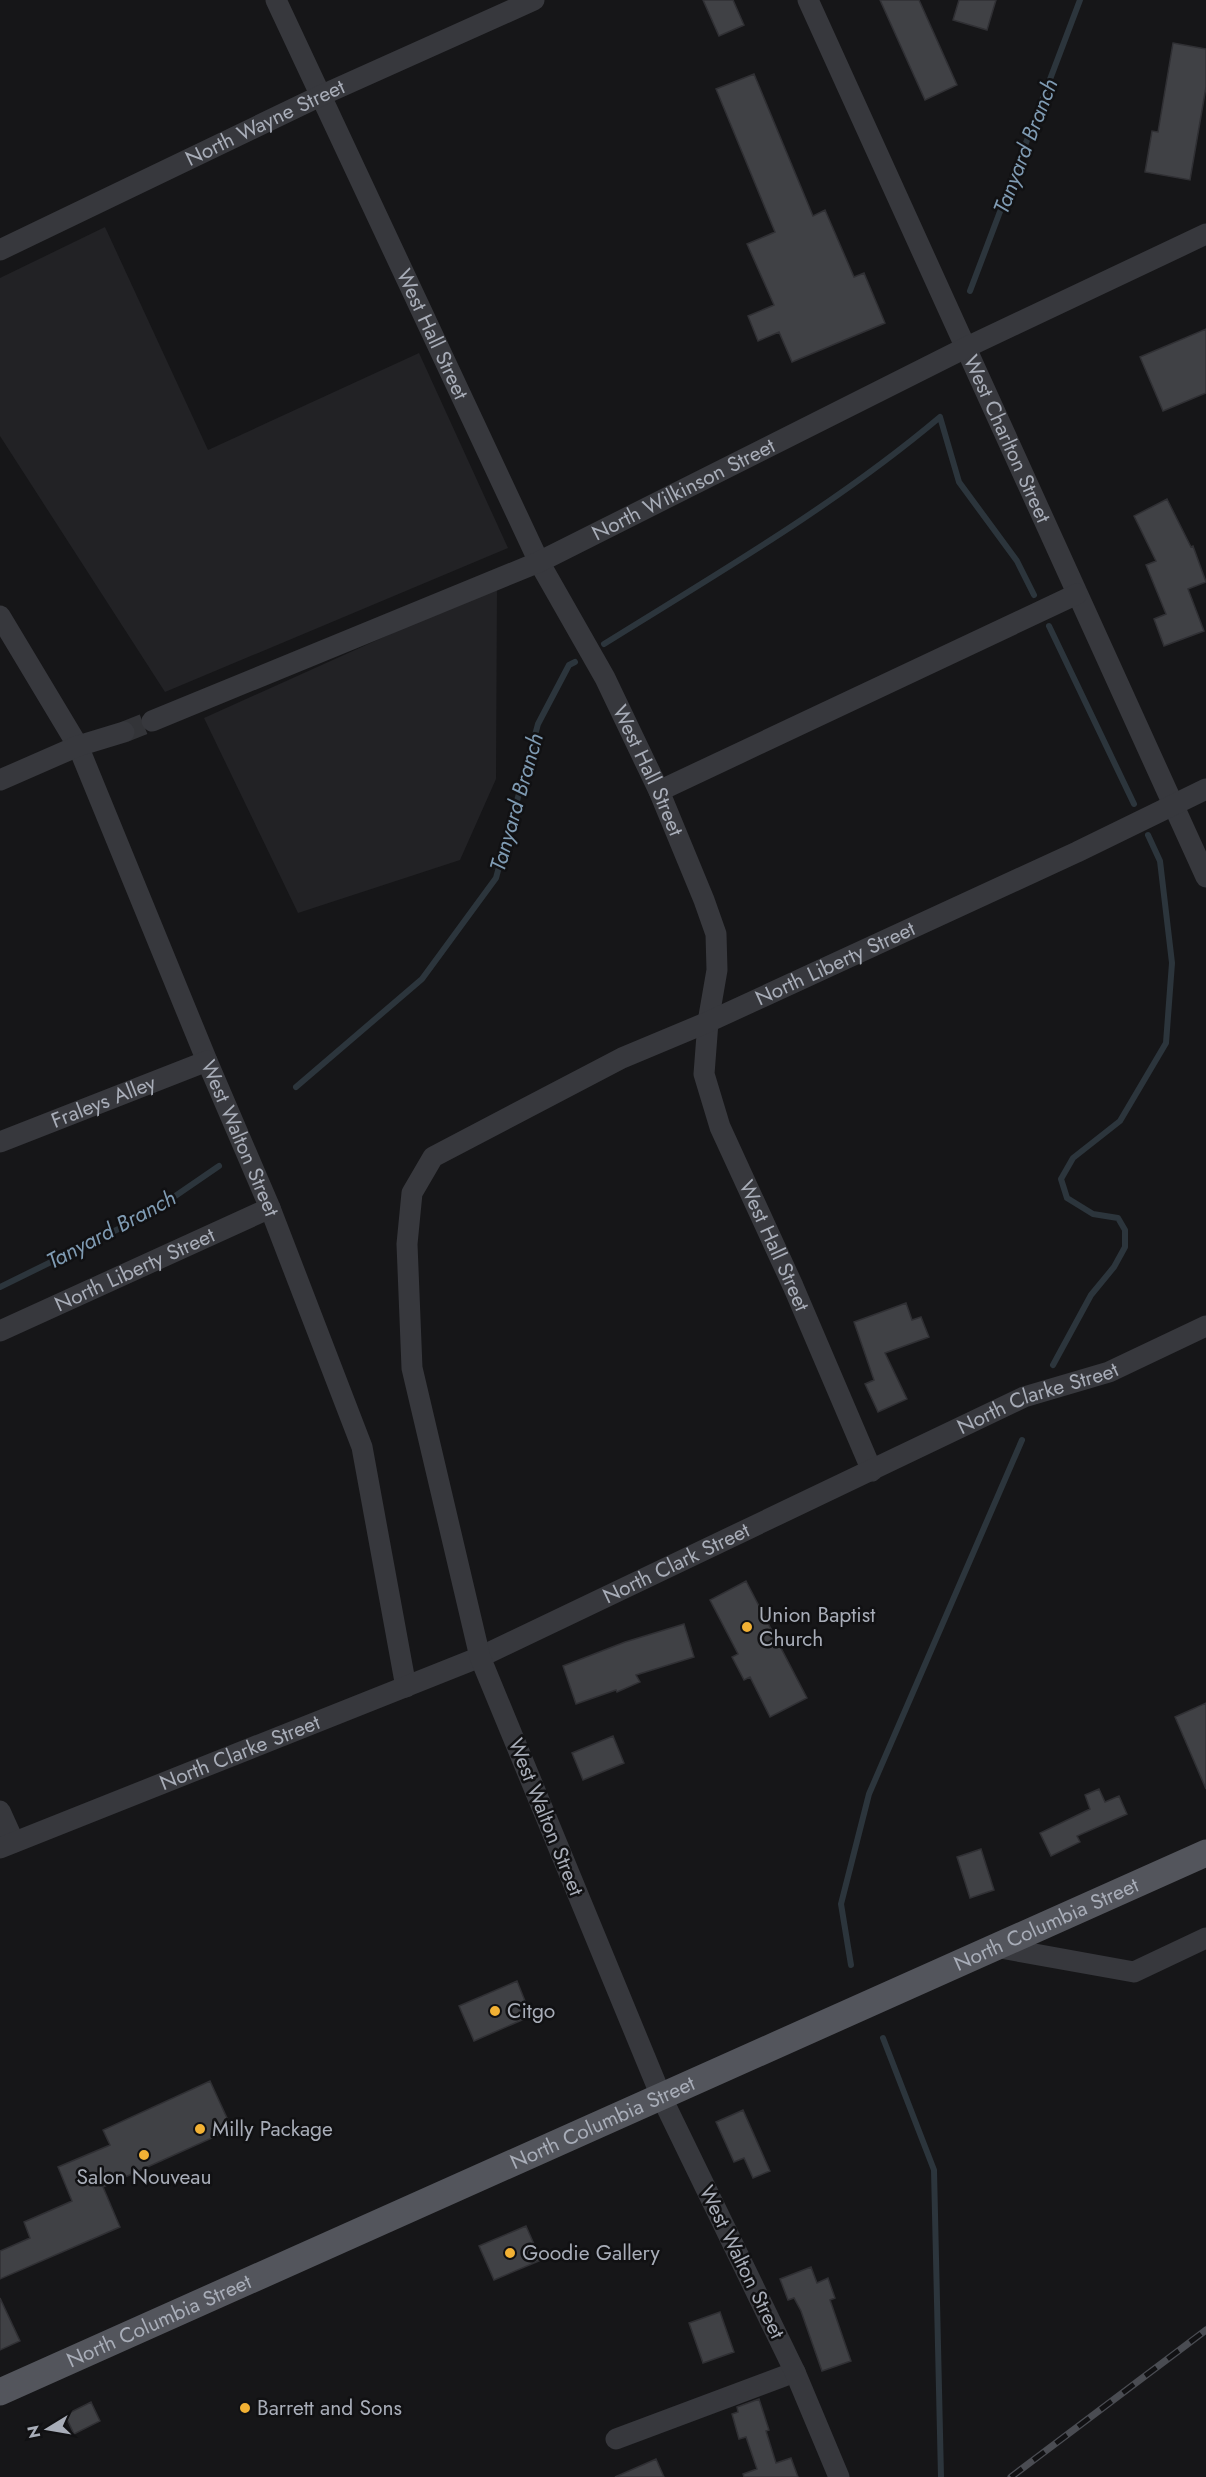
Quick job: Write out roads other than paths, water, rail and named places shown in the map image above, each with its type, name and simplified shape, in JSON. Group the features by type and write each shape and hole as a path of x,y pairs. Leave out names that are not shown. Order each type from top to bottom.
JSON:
{"main road":[{"name":"North Columbia Street","path":"0,2392 1206,1853"}],"street":[{"name":"West Hall Street","path":"276,0 539,562 605,678 660,791 705,900 716,934 717,970 708,1022 704,1074 720,1126 793,1286 872,1471"},
{"name":"North Wayne Street","path":"0,250 320,96 534,0"},
{"name":"West Charlton Street","path":"808,0 1206,877"},
{"name":"North Wilkinson Street","path":"152,721 539,562 965,348 1206,234"},
{"path":"660,791 1077,594"},
{"name":"West Walton Street","path":"0,616 78,746 270,1208 362,1447 406,1687"},
{"path":"0,780 78,746 124,732"},
{"name":"North Liberty Street","path":"463,1140 622,1058 708,1022 1066,857 1173,803 1206,789"},
{"name":"Fraleys Alley","path":"0,1142 207,1061"},
{"name":"West Walton Street","path":"463,1140 434,1157 412,1193 407,1244 412,1368 480,1657 661,2096 795,2372 839,2477"},
{"name":"North Liberty Street","path":"0,1331 270,1208"},
{"name":"North Clarke Street","path":"872,1471 1024,1397 1109,1372 1206,1326"},
{"name":"North Clark Street","path":"480,1657 872,1471"},
{"name":"North Clarke Street","path":"7,1845 480,1657"},
{"path":"0,1810 7,1845"},
{"path":"995,1947 1134,1972 1206,1938"},
{"path":"616,2439 795,2372"}],"waterway":[{"name":"Tanyard Branch","path":"970,291 1080,0"},
{"name":"Tanyard Branch","path":"604,644 818,508 901,449 940,417 959,482 1017,561 1034,595"},
{"path":"1049,626 1134,804"},
{"name":"Tanyard Branch","path":"296,1087 422,979 496,878 538,724 569,665 575,662"},
{"path":"1053,1365 1091,1295 1114,1267 1125,1247 1125,1230 1118,1218 1093,1214 1067,1198 1061,1179 1073,1158 1120,1121 1166,1043 1172,963 1160,861 1148,835"},
{"name":"Tanyard Branch","path":"0,1287 149,1214 219,1166"},
{"path":"851,1965 841,1904 869,1794 1022,1440"},
{"path":"883,2038 934,2170 941,2477"}],"tunnel":[{"path":"124,732 152,721"}],"railway":[{"path":"1011,2477 1206,2330"}],"place":[{"name":"Union Baptist Church","path":"747,1627"},
{"name":"Citgo","path":"495,2011"},
{"name":"Milly Package","path":"200,2129"},
{"name":"Salon Nouveau","path":"144,2155"},
{"name":"Goodie Gallery","path":"510,2253"},
{"name":"Barrett and Sons","path":"245,2408"}]}
